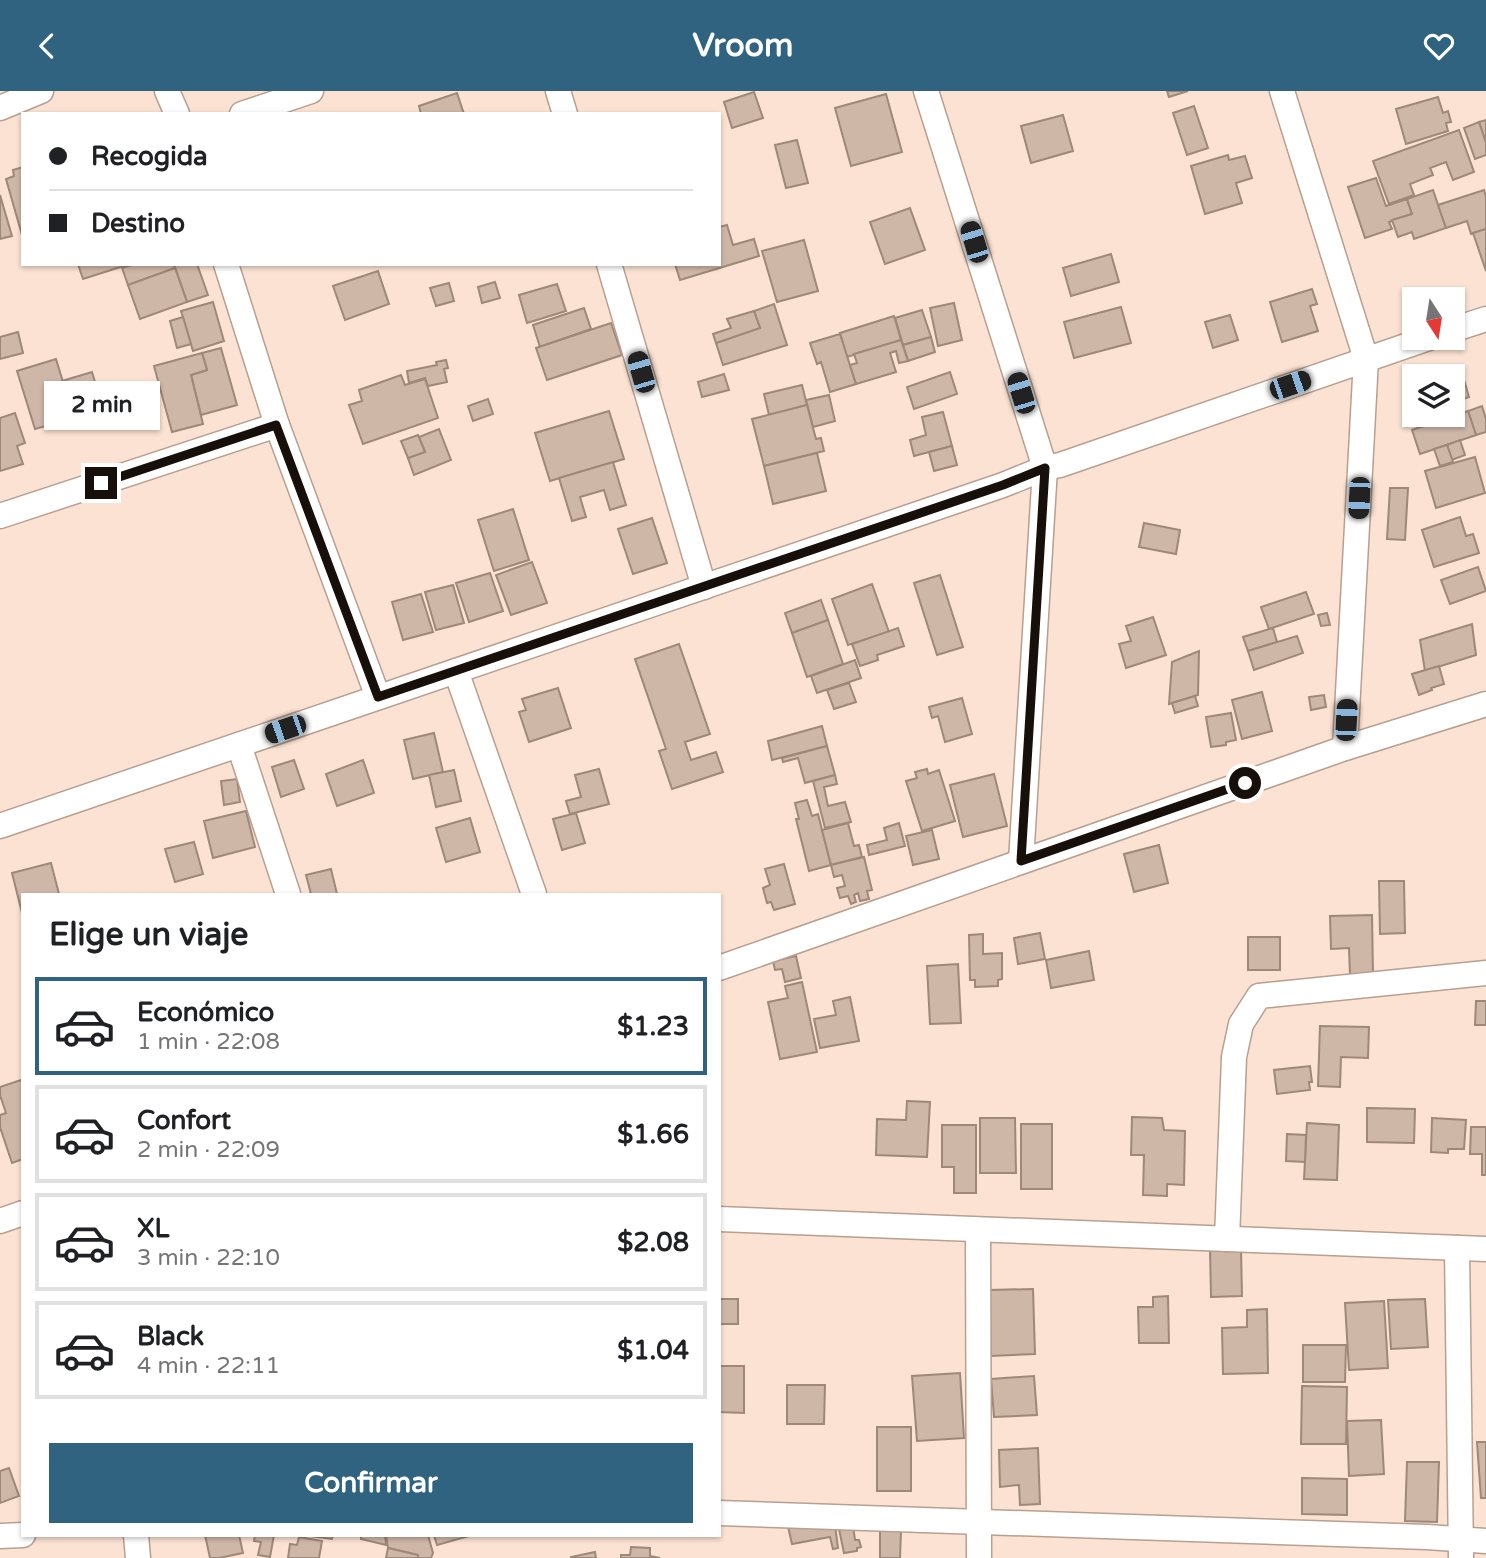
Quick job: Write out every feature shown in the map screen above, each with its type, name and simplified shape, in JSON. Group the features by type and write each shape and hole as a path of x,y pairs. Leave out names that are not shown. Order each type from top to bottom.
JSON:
{"street":[{"path":"0,108 41,91"},
{"path":"167,91 176,112"},
{"path":"248,112 311,91"},
{"path":"558,91 564,112"},
{"path":"926,91 1045,468 1021,861"},
{"path":"1282,91 1366,359 1345,748"},
{"path":"227,266 276,425 378,697"},
{"path":"610,266 704,587"},
{"path":"1465,326 1486,319"},
{"path":"0,826 1402,347"},
{"path":"0,516 276,425"},
{"path":"456,671 534,893"},
{"path":"721,967 1345,748 1486,704"},
{"path":"239,745 288,893"},
{"path":"1227,1240 1234,1057 1241,1024 1259,996 1486,973"},
{"path":"0,1221 21,1214"},
{"path":"721,1219 1486,1249"},
{"path":"978,1230 979,1558"},
{"path":"721,1513 1413,1536 1469,1546 1457,1248"},
{"path":"0,1536 21,1535"},
{"path":"136,1537 138,1558"}],"building":[{"path":"1167,91 1188,91 1169,97"},
{"path":"754,92 763,118 732,128 724,102"},
{"path":"457,93 463,112 420,112 419,106"},
{"path":"886,94 902,152 851,166 835,108"},
{"path":"1438,97 1443,113 1448,111 1451,122 1446,123 1448,131 1406,144 1396,109"},
{"path":"1194,106 1208,148 1187,155 1173,113"},
{"path":"1063,115 1073,151 1031,163 1021,126"},
{"path":"1486,120 1486,143 1479,122"},
{"path":"1479,122 1486,143 1486,155 1475,159 1464,128"},
{"path":"1459,130 1474,172 1453,180 1446,162 1430,168 1433,175 1410,184 1414,195 1389,204 1373,161"},
{"path":"797,140 808,183 786,188 775,145"},
{"path":"1228,155 1229,160 1245,156 1252,178 1236,183 1242,203 1205,214 1191,166"},
{"path":"21,168 21,232 6,179 14,176 13,170"},
{"path":"1376,178 1386,206 1407,199 1412,214 1389,222 1392,229 1365,238 1348,187"},
{"path":"1433,190 1446,228 1414,239 1412,232 1398,237 1392,220 1412,214 1407,199"},
{"path":"1484,190 1486,229 1471,234 1467,221 1446,228 1438,205"},
{"path":"0,195 12,236 0,239"},
{"path":"910,208 925,250 885,264 870,222"},
{"path":"727,225 733,245 754,239 759,256 680,280 676,266 721,266 721,226"},
{"path":"1486,229 1486,271 1473,233"},
{"path":"804,240 818,291 777,302 762,251"},
{"path":"1111,254 1119,282 1071,296 1063,268"},
{"path":"79,266 124,266 83,279"},
{"path":"174,266 175,268 128,285 122,268"},
{"path":"175,266 198,266 208,295 187,302"},
{"path":"175,268 187,302 140,319 128,285"},
{"path":"378,271 389,304 345,320 333,286"},
{"path":"495,282 500,298 482,303 478,287"},
{"path":"449,283 454,301 436,306 430,288"},
{"path":"557,284 566,311 527,323 519,295"},
{"path":"1312,289 1317,304 1310,306 1318,331 1282,342 1270,302"},
{"path":"213,302 224,341 193,351 181,311"},
{"path":"954,303 962,340 938,346 930,308"},
{"path":"774,304 787,345 723,365 716,343 760,328 754,311"},
{"path":"1121,307 1131,343 1074,358 1064,322"},
{"path":"584,308 591,329 540,347 533,325"},
{"path":"922,310 931,337 903,345 895,318"},
{"path":"754,311 760,328 716,343 713,334 731,328 727,319"},
{"path":"1230,315 1238,340 1213,348 1205,322"},
{"path":"894,316 901,340 847,357 840,333"},
{"path":"183,317 191,344 177,348 170,321"},
{"path":"611,323 622,355 547,380 536,348"},
{"path":"18,332 23,353 0,359 0,337"},
{"path":"840,334 856,384 830,392 821,362 817,364 810,343"},
{"path":"931,337 935,352 908,361 903,345"},
{"path":"901,340 908,361 899,363 896,351 890,353 896,372 856,384 850,365 857,363 854,354"},
{"path":"221,348 237,405 201,415 191,375 207,370 202,353"},
{"path":"202,353 207,370 191,375 203,424 172,432 154,366"},
{"path":"56,359 74,418 35,429 17,371"},
{"path":"446,360 448,368 444,369 447,382 428,386 425,378 409,383 407,371 437,365 436,362"},
{"path":"92,372 103,408 74,418 62,381"},
{"path":"950,372 957,394 914,409 907,387"},
{"path":"724,374 729,390 702,397 698,382"},
{"path":"401,375 405,385 425,379 438,418 363,444 349,405 362,401 359,390"},
{"path":"1465,383 1469,397 1465,398"},
{"path":"802,385 807,405 769,415 764,394"},
{"path":"829,395 835,421 813,427 806,400"},
{"path":"488,399 493,414 473,421 468,406"},
{"path":"807,405 816,439 821,438 824,451 764,466 752,419"},
{"path":"1482,406 1486,432 1476,435 1468,411"},
{"path":"609,411 624,459 550,481 535,433"},
{"path":"1468,411 1476,435 1420,454 1412,430 1421,427 1465,427 1465,412"},
{"path":"943,412 952,446 914,456 910,440 926,435 922,417"},
{"path":"15,413 25,443 17,446 23,464 0,471 0,418"},
{"path":"439,429 451,460 414,475 408,458 425,452 419,437"},
{"path":"418,435 425,452 408,458 401,441"},
{"path":"1460,440 1465,455 1452,460 1447,445"},
{"path":"1447,445 1453,462 1440,466 1434,449"},
{"path":"952,446 957,465 934,471 929,452"},
{"path":"817,453 826,491 773,504 764,466"},
{"path":"1475,457 1485,493 1436,508 1425,471"},
{"path":"613,462 626,505 610,510 604,490 580,497 586,517 572,521 559,478"},
{"path":"1390,488 1408,488 1405,540 1387,539"},
{"path":"513,509 529,560 494,571 478,520"},
{"path":"1460,517 1466,536 1473,534 1479,553 1434,567 1422,530"},
{"path":"652,518 667,563 633,574 618,529"},
{"path":"1144,523 1180,530 1176,554 1139,547"},
{"path":"532,562 547,603 511,615 496,575"},
{"path":"1478,567 1486,591 1450,604 1441,580"},
{"path":"490,573 503,611 469,622 456,583"},
{"path":"940,575 963,647 937,655 914,583"},
{"path":"872,584 889,632 848,645 832,599"},
{"path":"453,585 464,623 436,630 425,592"},
{"path":"1306,592 1314,614 1269,629 1261,607"},
{"path":"421,594 433,632 403,640 392,602"},
{"path":"821,600 828,620 792,633 785,613"},
{"path":"1327,613 1330,625 1321,626 1318,615"},
{"path":"1153,617 1166,655 1126,668 1119,644 1131,641 1126,626"},
{"path":"828,620 843,664 807,677 792,633"},
{"path":"1472,624 1476,655 1425,671 1420,640"},
{"path":"898,628 904,646 877,655 878,660 860,666 852,644"},
{"path":"1273,628 1277,642 1248,651 1243,637"},
{"path":"1297,636 1303,653 1254,670 1248,651"},
{"path":"679,644 710,734 685,742 691,760 716,752 723,772 672,789 659,751 666,749 635,659"},
{"path":"1199,651 1198,695 1169,704 1172,662"},
{"path":"855,660 861,678 817,693 811,676"},
{"path":"1439,666 1444,684 1419,695 1412,674"},
{"path":"849,683 856,702 834,709 827,690"},
{"path":"558,688 571,728 529,742 519,712 526,710 522,699"},
{"path":"1262,692 1272,731 1242,739 1232,700"},
{"path":"1324,695 1326,707 1311,710 1309,697"},
{"path":"1195,696 1198,706 1175,713 1172,703"},
{"path":"962,698 972,734 945,742 938,716 932,718 929,707"},
{"path":"1231,713 1236,740 1226,742 1226,745 1211,747 1206,717"},
{"path":"822,726 827,746 772,760 768,741"},
{"path":"434,733 443,772 413,779 404,740"},
{"path":"827,746 835,775 805,783 798,758 783,762 782,758"},
{"path":"294,760 304,789 281,797 272,767"},
{"path":"363,760 374,793 337,806 326,774"},
{"path":"599,769 609,804 570,814 566,801 581,797 575,775"},
{"path":"927,769 928,774 939,770 955,821 922,831 906,781 917,778 915,772"},
{"path":"454,770 461,801 436,807 429,775"},
{"path":"994,774 1007,826 963,837 950,785"},
{"path":"835,775 837,784 824,787 828,806 845,802 851,822 825,828 813,781"},
{"path":"237,779 240,802 224,805 221,781"},
{"path":"807,800 812,816 818,814 831,865 809,871 796,819 799,819 795,803"},
{"path":"246,811 255,847 213,858 204,821"},
{"path":"576,813 585,843 562,850 553,819"},
{"path":"470,818 480,852 446,862 436,828"},
{"path":"848,823 854,846 859,845 862,857 831,865 822,830"},
{"path":"899,823 905,846 869,855 867,845 887,840 884,828"},
{"path":"932,830 939,859 913,865 906,836"},
{"path":"194,842 203,874 175,882 165,849"},
{"path":"1159,845 1168,883 1134,892 1124,854"},
{"path":"864,857 872,890 867,891 869,899 860,901 858,893 854,895 856,902 851,904 848,896 840,898 837,888 845,886 842,875 834,877 831,865"},
{"path":"51,863 59,893 21,893 21,909 12,873"},
{"path":"784,864 795,904 774,910 771,902 767,903 763,888 770,885 765,869"},
{"path":"331,869 337,893 311,893 306,875"},
{"path":"1379,881 1404,881 1405,933 1380,934"},
{"path":"1372,915 1373,974 1350,975 1349,948 1331,949 1330,916"},
{"path":"1040,933 1045,959 1018,964 1014,938"},
{"path":"983,934 983,954 1002,953 1002,979 998,980 998,986 975,987 975,980 970,980 969,935"},
{"path":"1248,937 1280,937 1280,970 1248,970"},
{"path":"1089,951 1094,980 1051,988 1046,960"},
{"path":"796,956 801,978 785,982 782,969 775,970 773,961"},
{"path":"958,964 961,1023 930,1024 927,966"},
{"path":"802,982 817,1052 780,1059 768,1002 788,998 785,986"},
{"path":"850,997 859,1041 820,1048 814,1019 836,1015 833,1001"},
{"path":"1476,1001 1486,1001 1486,1025 1475,1025"},
{"path":"1320,1026 1369,1027 1368,1058 1341,1057 1340,1087 1318,1086"},
{"path":"1310,1066 1310,1090 1277,1094 1274,1070"},
{"path":"21,1080 21,1160 12,1163 0,1127 0,1115 6,1113 0,1087"},
{"path":"907,1101 930,1102 927,1157 876,1155 877,1119 906,1120"},
{"path":"1367,1108 1415,1109 1414,1143 1367,1142"},
{"path":"1132,1117 1162,1118 1164,1130 1185,1131 1184,1185 1167,1184 1167,1196 1143,1195 1144,1155 1131,1155"},
{"path":"980,1118 1015,1118 1016,1173 980,1173"},
{"path":"1432,1118 1466,1120 1464,1149 1448,1149 1448,1153 1431,1152"},
{"path":"1307,1123 1339,1125 1337,1180 1304,1179"},
{"path":"1021,1124 1052,1124 1052,1189 1021,1189"},
{"path":"942,1125 976,1125 976,1193 954,1193 954,1167 942,1167"},
{"path":"1471,1127 1486,1127 1486,1175 1482,1175 1482,1154 1470,1154"},
{"path":"1287,1134 1306,1135 1305,1162 1286,1161"},
{"path":"1241,1249 1242,1296 1211,1297 1210,1250"},
{"path":"1033,1289 1035,1354 991,1356 989,1290"},
{"path":"1168,1296 1169,1343 1139,1343 1138,1307 1153,1307 1153,1297"},
{"path":"721,1299 738,1299 738,1324 721,1324"},
{"path":"1425,1299 1428,1347 1391,1349 1388,1300"},
{"path":"1384,1301 1388,1368 1349,1370 1345,1303"},
{"path":"1267,1309 1268,1373 1223,1374 1222,1328 1247,1327 1247,1310"},
{"path":"1303,1345 1346,1345 1345,1382 1303,1382"},
{"path":"721,1366 744,1366 744,1413 721,1412"},
{"path":"960,1373 964,1438 917,1441 912,1376"},
{"path":"1034,1376 1037,1415 994,1417 991,1379"},
{"path":"787,1385 825,1385 824,1424 787,1424"},
{"path":"1302,1386 1347,1387 1346,1444 1301,1444"},
{"path":"1381,1420 1384,1474 1349,1476 1347,1421"},
{"path":"877,1427 911,1427 911,1491 877,1491"},
{"path":"1477,1442 1486,1442 1486,1498 1481,1498"},
{"path":"1038,1448 1040,1504 1020,1505 1019,1485 1000,1487 999,1450"},
{"path":"1407,1462 1439,1462 1437,1522 1405,1521"},
{"path":"9,1468 19,1496 0,1503 0,1471"},
{"path":"1302,1478 1347,1479 1347,1515 1302,1514"},
{"path":"786,1518 835,1525 838,1548 833,1549 830,1537 792,1544"},
{"path":"853,1526 855,1540 859,1540 861,1547 857,1548 857,1551 844,1553 839,1529"},
{"path":"880,1531 901,1531 900,1558 880,1558"},
{"path":"205,1537 239,1537 243,1553 210,1558"},
{"path":"255,1537 274,1537 270,1557 258,1555 261,1542 254,1541"},
{"path":"299,1537 322,1541 319,1558 288,1558 290,1544 297,1545"},
{"path":"385,1537 386,1545 361,1539"},
{"path":"386,1537 429,1537 433,1553 431,1558 418,1558 418,1555 388,1548"},
{"path":"435,1537 465,1537 437,1545"},
{"path":"631,1547 650,1548 650,1556 660,1558 621,1558 621,1555 630,1555"},
{"path":"388,1548 418,1555 418,1558 386,1558"},
{"path":"595,1552 596,1558 571,1558 571,1557"}],"route":[{"path":"101,483 276,425 378,697 1003,485 1045,468 1021,861 1245,783"}]}
